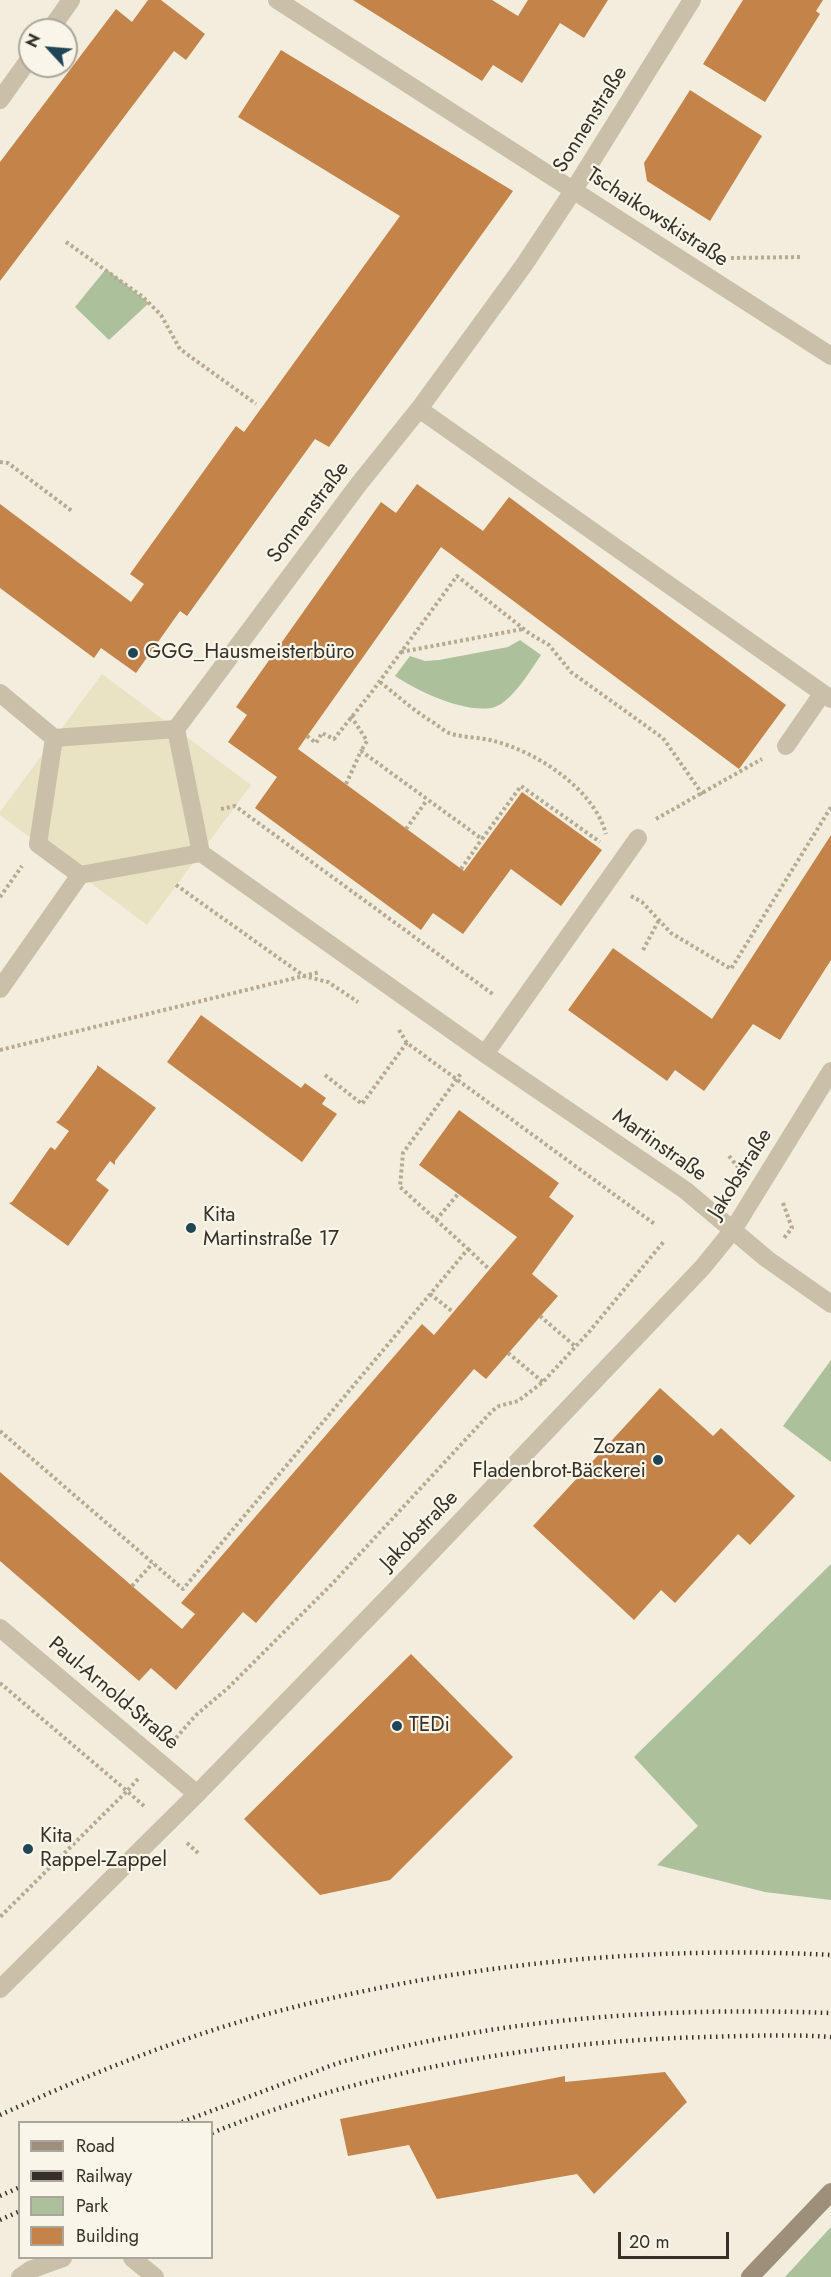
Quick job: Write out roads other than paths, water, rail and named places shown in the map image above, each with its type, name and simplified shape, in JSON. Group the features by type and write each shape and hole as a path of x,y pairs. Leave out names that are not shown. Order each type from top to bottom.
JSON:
{"main road":[{"path":"750,2277 831,2192"}],"street":[{"path":"58,18 71,0"},
{"name":"Tschaikowskistraße","path":"277,0 831,356"},
{"name":"Sonnenstraße","path":"176,729 358,485 419,409 524,265 692,0"},
{"path":"0,100 18,75"},
{"path":"419,409 827,696 786,746"},
{"path":"0,693 54,738 176,729 201,853 80,875 0,989"},
{"path":"54,738 38,844 80,875"},
{"path":"485,1054 638,838"},
{"name":"Martinstraße","path":"201,853 485,1054 685,1190 768,1259 831,1304"},
{"name":"Jakobstraße","path":"0,1989 197,1794 702,1268 733,1230 831,1071"},
{"name":"Paul-Arnold-Straße","path":"0,1628 197,1794"},
{"path":"20,2277 30,2270 60,2259"},
{"path":"133,2259 155,2277"}],"railway":[{"path":"0,2115 100,2072 201,2034 271,2013 409,1982 549,1962 619,1956 690,1953 831,1955"},
{"path":"185,2121 340,2063 470,2033 530,2024 650,2014 831,2013"},
{"path":"213,2133 331,2092 453,2063 515,2053 641,2040 704,2037 831,2037"},
{"path":"0,2196 18,2188"},
{"path":"0,2220 18,2212"}],"place":[{"name":"GGG_Hausmeisterbüro","path":"133,653"},
{"name":"Kita Martinstraße 17","path":"191,1228"},
{"name":"Zozan Fladenbrot-Bäckerei","path":"658,1460"},
{"name":"TEDi","path":"397,1726"},
{"name":"Kita Rappel-Zappel","path":"28,1849"}]}
